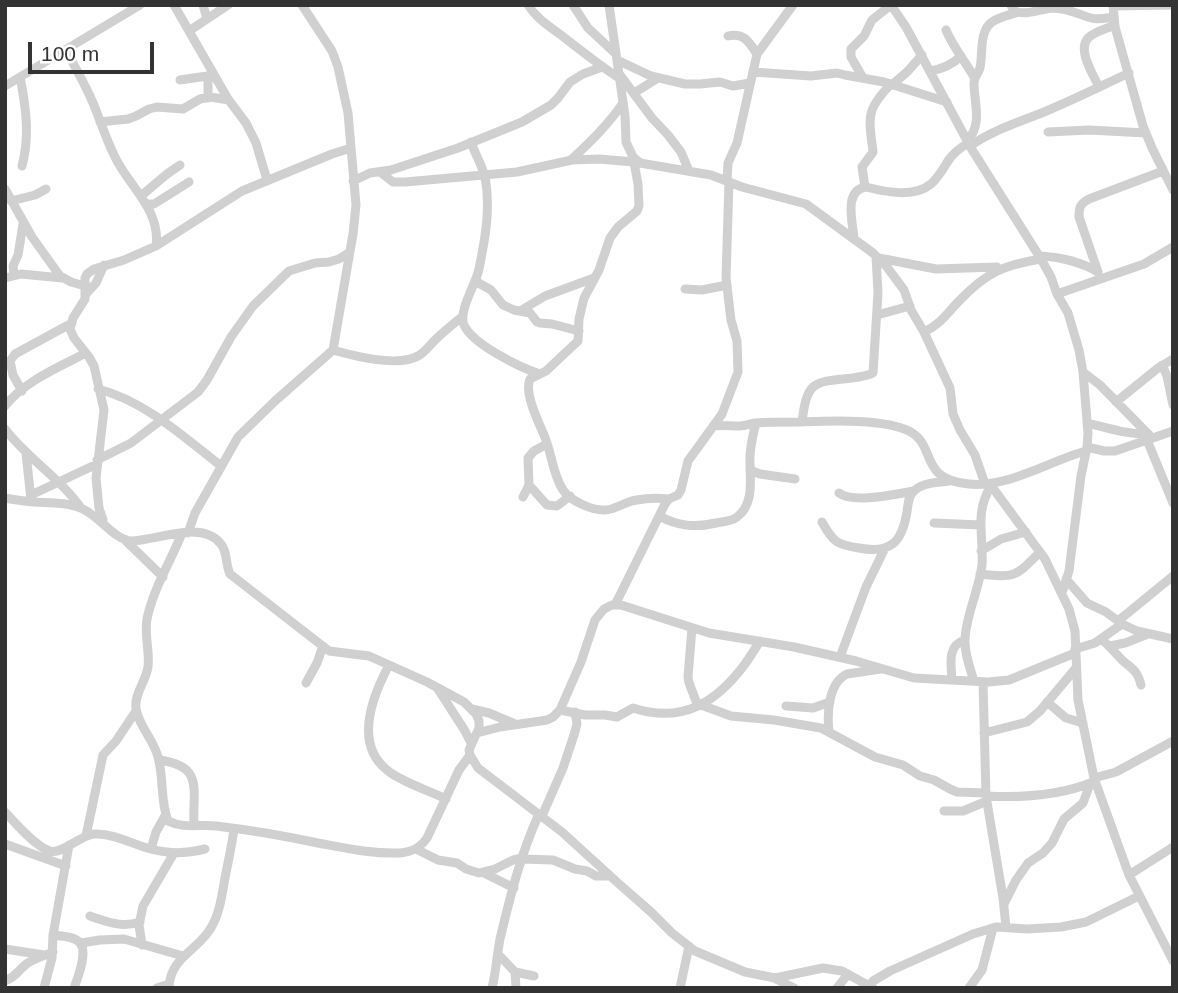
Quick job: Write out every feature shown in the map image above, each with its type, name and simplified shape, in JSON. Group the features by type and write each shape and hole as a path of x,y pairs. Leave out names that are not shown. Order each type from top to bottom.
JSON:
{"street":[{"path":"5,86 140,5"},
{"path":"174,5 211,76 246,123 256,142 267,180"},
{"path":"203,5 206,19"},
{"path":"302,5 332,51 348,113 356,205 354,234 333,350 238,437 195,513 163,577 148,617 145,635 148,665 137,695 136,711 159,760 168,821 177,825 215,825 351,849 401,853 421,846 459,770 470,755"},
{"path":"528,5 549,27 619,76 681,152 689,171"},
{"path":"573,5 588,28 616,57 658,78 700,84 720,82 733,86 750,83"},
{"path":"609,5 626,142 633,160 639,205 637,211 618,227 610,238 599,270 584,298 578,341 546,372 530,379 528,385 553,468 564,492 592,508 606,510 634,500 669,499 678,495 688,461 722,414 738,372 737,341 731,320 727,285 728,163 737,143 757,54 793,5"},
{"path":"863,78 851,57 851,49 864,36 872,20 891,5 922,55 968,143 1040,257 1051,277 1056,294 1068,313 1083,372 1087,449 1069,570 1062,593"},
{"path":"974,78 979,72 987,27 1014,9 1027,14 1055,8 1092,18 1173,5"},
{"path":"189,31 224,6"},
{"path":"1114,13 1146,133 1173,190"},
{"path":"1099,87 1084,44 1114,13"},
{"path":"946,30 974,78 976,123 968,143"},
{"path":"728,36 742,36 757,54"},
{"path":"66,50 90,95 117,160 152,215 156,227 156,246"},
{"path":"865,187 862,167 873,152 869,122 876,100 922,55"},
{"path":"930,71 952,64 961,56"},
{"path":"353,181 370,173 391,170 503,130 551,105 570,82 602,66"},
{"path":"753,72 811,76 837,74 863,78 947,102"},
{"path":"854,239 851,214 853,196 860,188 916,191 931,184 956,151 968,143 1129,73"},
{"path":"180,80 211,76"},
{"path":"208,98 211,76"},
{"path":"20,77 26,112 27,146 22,166"},
{"path":"571,160 592,142 623,102 658,78"},
{"path":"100,122 128,119 157,107 183,108 200,99 229,100"},
{"path":"1048,132 1089,130 1146,133"},
{"path":"471,142 484,174 488,194 479,272 463,316 465,326 489,348 540,374"},
{"path":"104,524 96,490 104,410 94,366 70,329 85,299 87,274 156,246 242,191 332,153 351,148"},
{"path":"380,172 397,182 517,172 571,160 633,160 710,175 806,204 877,257 904,290 950,388 953,414 989,485 1040,552 1069,608 1075,631 1077,700 1093,781 1129,875 1173,961"},
{"path":"143,200 167,174 180,165"},
{"path":"1102,274 1079,218 1081,204 1163,171"},
{"path":"143,200 154,204 189,182"},
{"path":"5,189 32,237 60,276 85,290"},
{"path":"11,201 46,189"},
{"path":"152,215 160,211 163,199"},
{"path":"23,222 19,255 10,276 21,274 64,278"},
{"path":"1056,294 1102,274 1144,264 1173,247"},
{"path":"31,499 131,443 198,392 230,337 253,306 289,271 339,259 349,252"},
{"path":"877,257 936,269 1003,267"},
{"path":"802,422 805,400 814,386 873,373 877,335 877,257"},
{"path":"924,332 944,319 960,300 988,275 1015,263 1040,257 1079,263 1102,274"},
{"path":"520,311 545,296 594,278"},
{"path":"475,281 491,290 503,305 532,315 537,322 579,331"},
{"path":"685,289 702,290 727,285"},
{"path":"877,315 910,306"},
{"path":"333,350 376,359 411,359 424,352 463,316"},
{"path":"22,391 13,375 10,361 15,354 72,323"},
{"path":"5,406 37,379 86,353"},
{"path":"1116,402 1173,359"},
{"path":"1162,365 1173,405"},
{"path":"1083,372 1100,385 1148,437 1173,503"},
{"path":"98,389 115,393 161,421 221,466"},
{"path":"713,426 828,420 864,422 907,430 921,442 932,466 941,476 951,481"},
{"path":"1087,423 1148,437"},
{"path":"659,516 684,526 700,526 734,519 739,515 750,491 750,459 756,424"},
{"path":"5,429 81,508"},
{"path":"839,493 847,498 893,495 914,491 924,485 951,481 989,485 1087,449 1110,452 1148,437 1173,431"},
{"path":"523,497 529,485 528,458 547,444"},
{"path":"26,453 31,499"},
{"path":"750,470 795,479"},
{"path":"529,485 547,505 557,506 570,496"},
{"path":"989,485 980,528 982,563 965,640 978,681 984,733 986,797 1006,927"},
{"path":"822,522 831,539 838,544 871,551 885,548 895,543 903,529 908,500 914,491"},
{"path":"5,498 31,499 81,508 125,540 163,577"},
{"path":"615,605 669,499"},
{"path":"934,523 980,528 999,540"},
{"path":"981,551 999,540 1026,532"},
{"path":"125,540 140,541 185,533 207,535 220,543 230,573 329,651 369,656 464,702 479,721 469,750 478,768 562,832 695,951 790,987"},
{"path":"840,657 866,587 885,548"},
{"path":"980,574 1010,576 1018,573 1040,552"},
{"path":"477,733 553,717 560,710 595,620 604,609 615,605 709,634 786,645 914,678 1009,680 1095,643 1173,576"},
{"path":"1066,579 1087,603 1106,612 1120,623 1136,631 1173,639"},
{"path":"692,628 688,677 700,706 731,716 821,728 875,757 903,765 920,776 957,792 986,797 1048,795 1116,772 1173,741"},
{"path":"1110,646 1150,634"},
{"path":"1101,639 1137,672 1141,685"},
{"path":"952,679 953,647 965,640"},
{"path":"560,710 617,717 633,708 679,713 700,706 734,678 760,641"},
{"path":"306,683 323,646"},
{"path":"1059,659 1075,670"},
{"path":"389,665 370,713 370,747 386,770 446,799"},
{"path":"829,732 830,702 833,690 842,676 883,669"},
{"path":"984,733 1027,722 1075,670"},
{"path":"438,688 471,743"},
{"path":"786,706 813,708 830,702"},
{"path":"1047,702 1066,718 1083,723"},
{"path":"471,708 485,711 516,725"},
{"path":"86,835 103,755 117,741 136,711"},
{"path":"492,988 500,941 523,858 560,775 577,724 575,712"},
{"path":"159,760 178,763 191,775 194,825"},
{"path":"1004,904 1028,863 1043,853 1052,843 1064,819 1083,803 1093,781"},
{"path":"944,811 963,811 986,797"},
{"path":"5,812 29,837 55,852 86,835 95,834 174,853 205,849"},
{"path":"164,870 154,849 156,832 166,814"},
{"path":"157,988 169,986 174,968 207,934 217,917 233,829"},
{"path":"5,844 66,866"},
{"path":"44,988 69,845"},
{"path":"1129,875 1173,847"},
{"path":"416,849 438,860 457,863 476,873 484,873 523,858 553,860 587,871 596,877 609,876"},
{"path":"142,944 140,922 144,906 174,853"},
{"path":"484,873 514,888"},
{"path":"772,978 823,968 842,971 871,987 873,981 890,971 973,934 993,928 1047,928 1086,922 1139,896"},
{"path":"90,916 125,926 140,922"},
{"path":"117,940 118,925"},
{"path":"968,988 982,970 993,928"},
{"path":"53,936 66,937 80,943 83,953 75,988"},
{"path":"80,943 124,939 183,956"},
{"path":"680,988 689,946"},
{"path":"5,949 49,953"},
{"path":"5,981 17,975 27,963 49,953"},
{"path":"498,954 515,972 534,976"},
{"path":"515,972 516,988"},
{"path":"837,988 848,974"}]}
